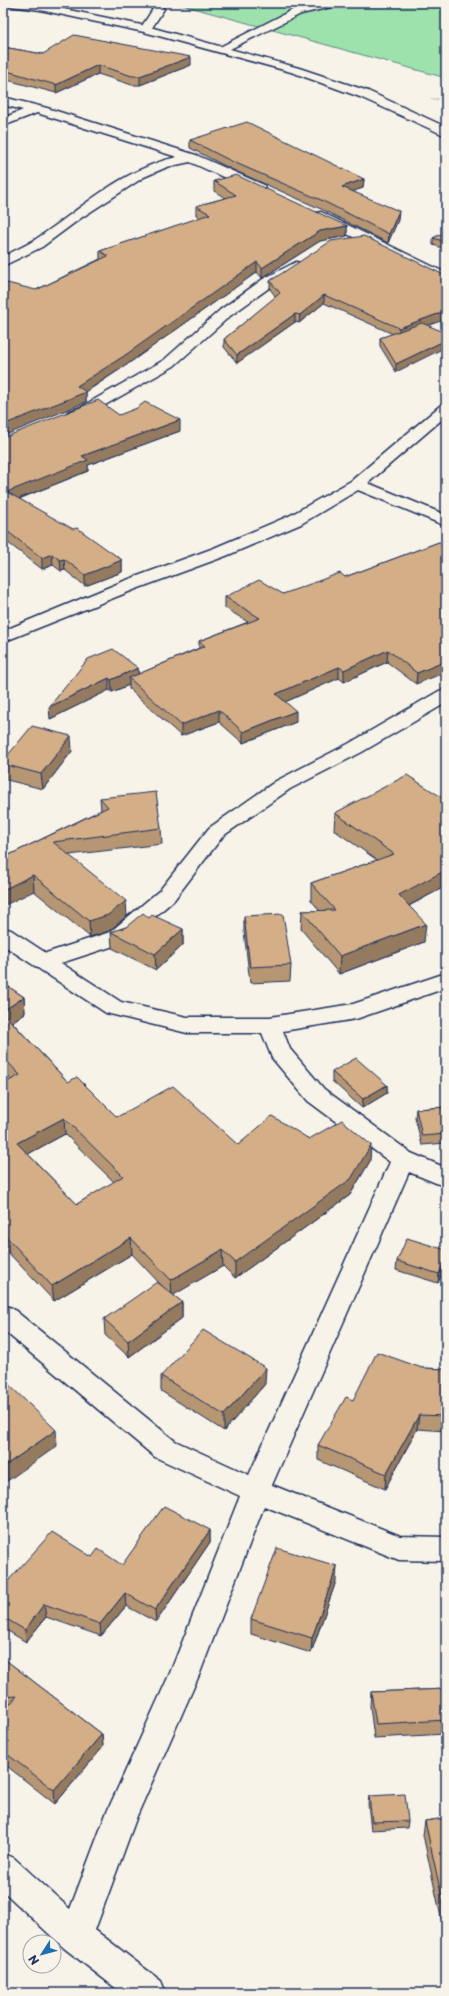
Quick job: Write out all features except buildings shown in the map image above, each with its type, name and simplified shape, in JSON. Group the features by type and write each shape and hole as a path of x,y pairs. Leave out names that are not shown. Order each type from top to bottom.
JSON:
{"street":[{"path":"10,3 40,7 146,29 295,70 364,94 446,132"},
{"path":"146,29 158,9 155,5 150,3"},
{"path":"222,49 298,11 336,3"},
{"path":"3,101 36,109 192,158 272,194"},
{"path":"3,122 36,109"},
{"path":"3,262 37,244 76,214 140,174 163,164 192,158"},
{"path":"308,209 446,278"},
{"path":"340,243 366,238"},
{"path":"58,421 86,410 169,363 225,313 268,282 310,257"},
{"path":"3,637 130,585 220,552 295,520 357,484 446,408"},
{"path":"357,484 446,520"},
{"path":"44,961 118,937 167,895 216,832 283,785 355,748 446,695"},
{"path":"3,935 114,1008 187,1026 270,1025 356,1010 446,980"},
{"path":"270,1025 280,1052 316,1095 402,1159 446,1178"},
{"path":"76,1936 122,1814 185,1673 256,1491 402,1159"},
{"path":"3,1315 165,1450 256,1491 399,1548 446,1549"},
{"path":"3,1869 76,1936 149,1993"}],"green space":[{"path":"175,3 446,3 446,78"}]}
